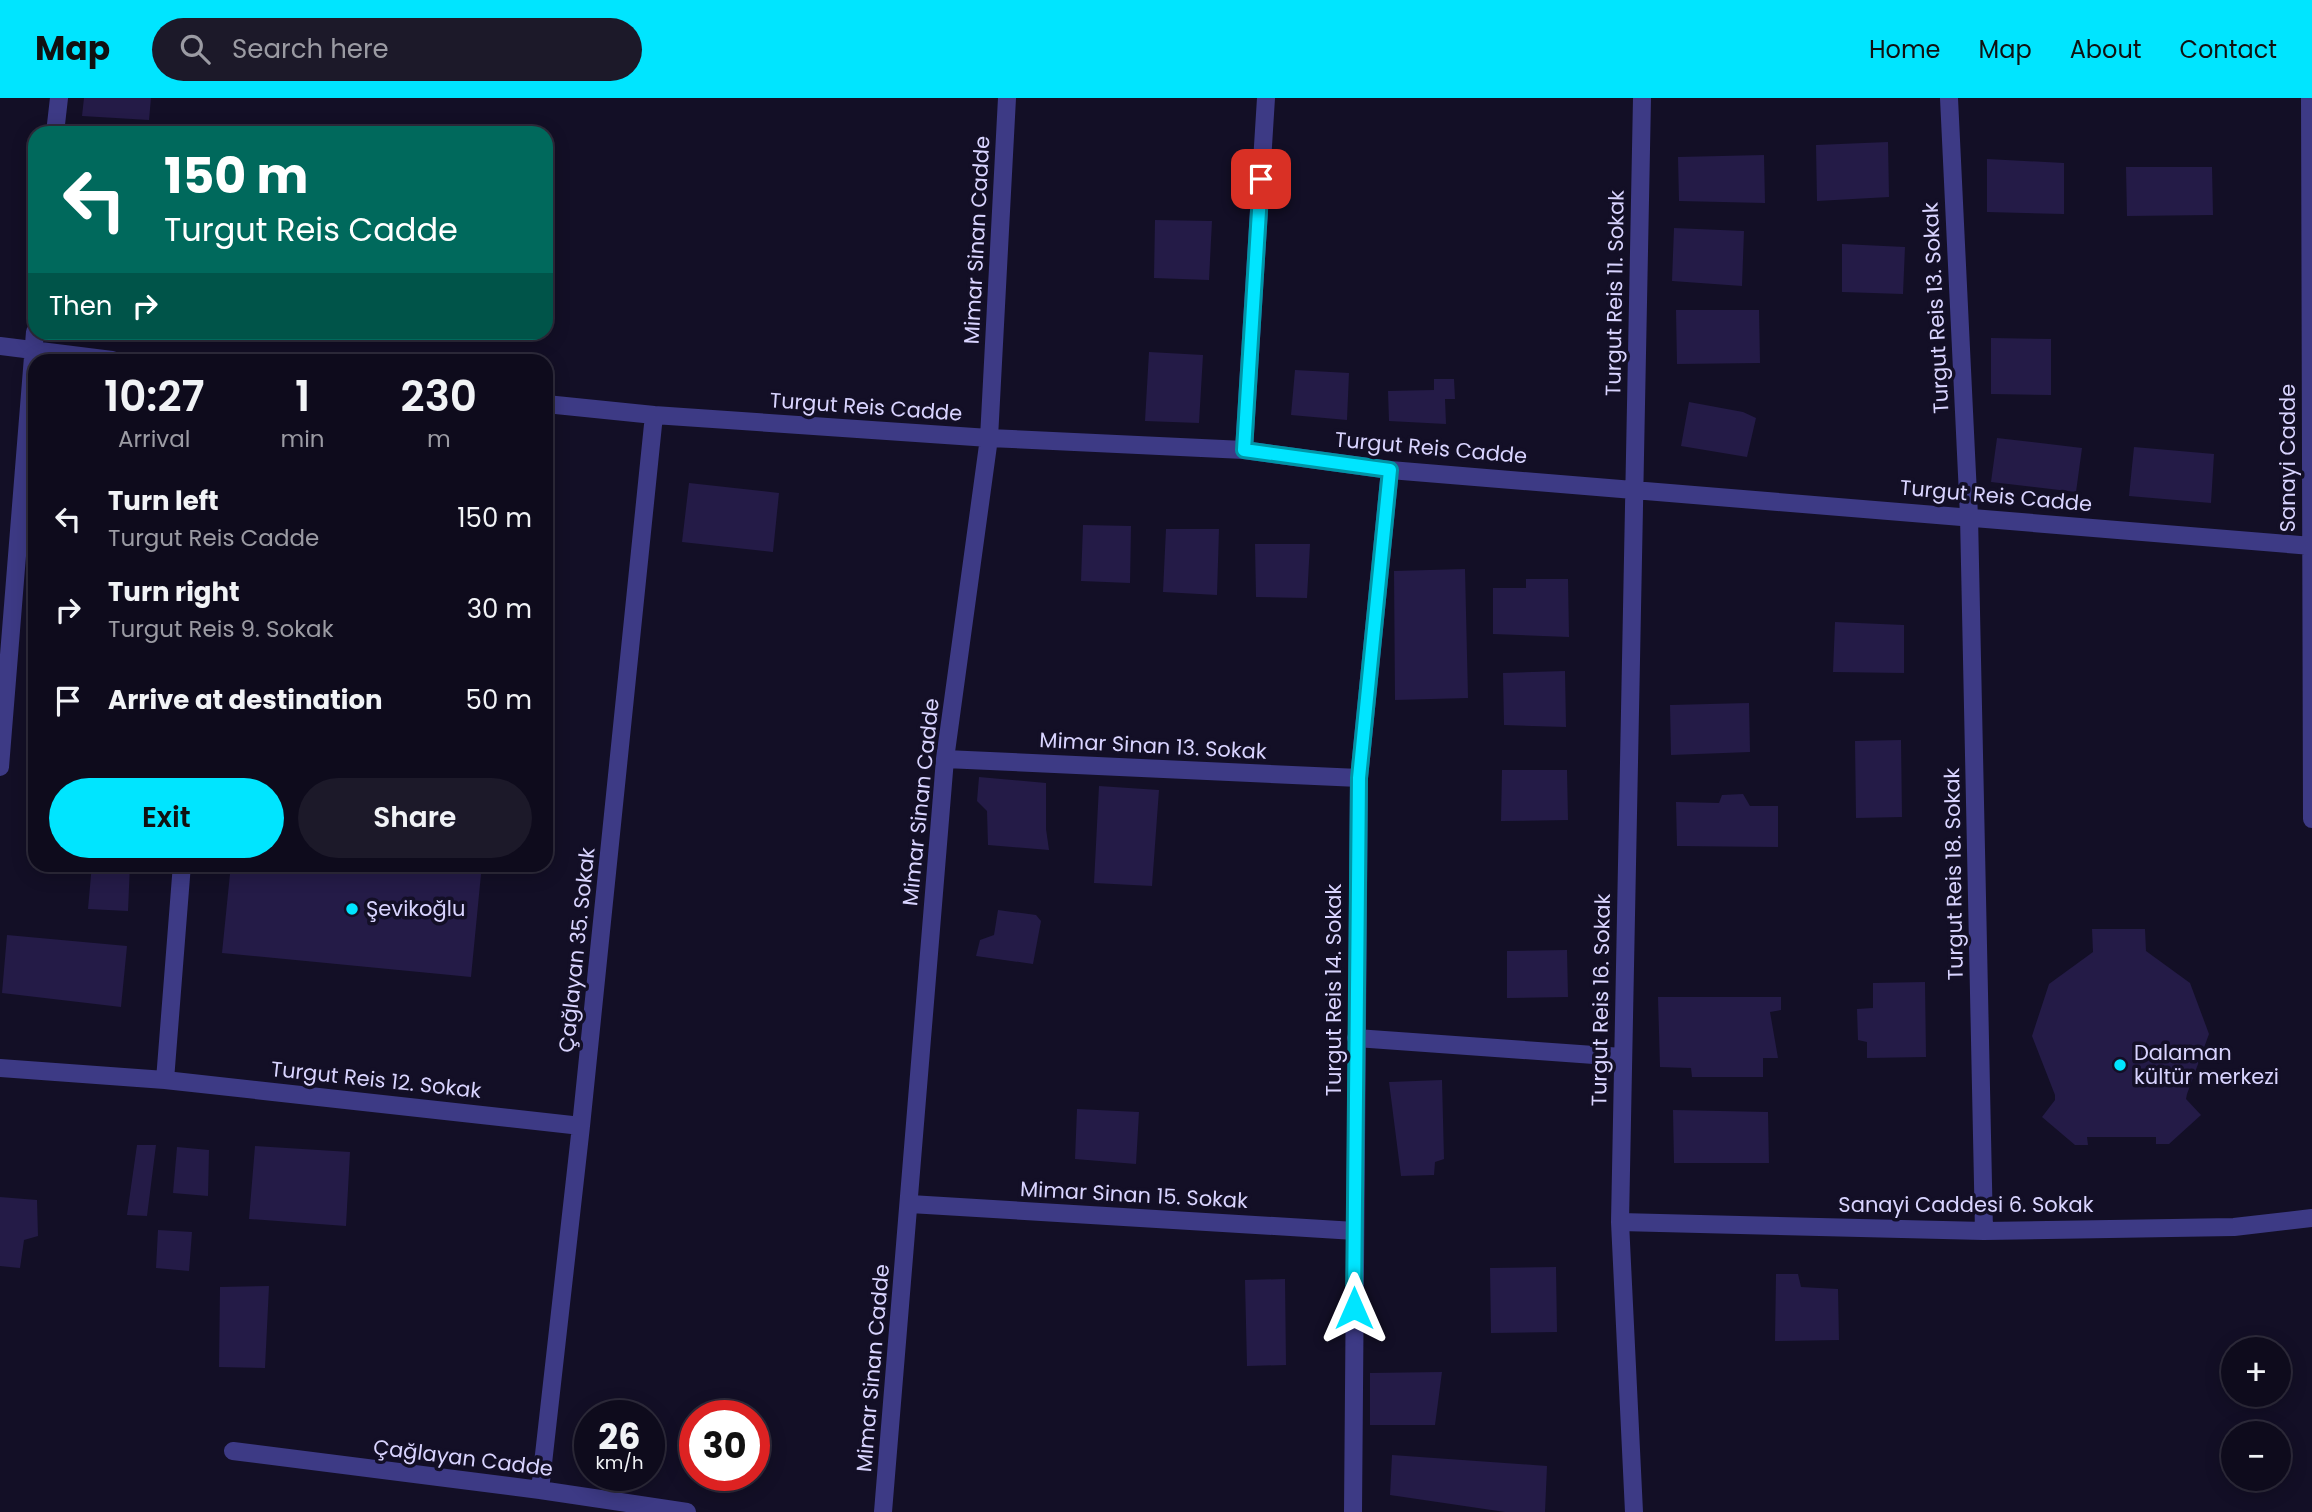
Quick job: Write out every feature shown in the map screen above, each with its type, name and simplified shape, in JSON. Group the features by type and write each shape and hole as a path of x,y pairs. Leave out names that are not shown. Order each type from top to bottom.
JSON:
{"street":[{"path":"56,126 59,98"},
{"name":"Mimar Sinan Cadde","path":"883,1512 945,759 989,438 1007,98"},
{"path":"1244,450 1266,98"},
{"name":"Turgut Reis 11. Sokak","path":"1635,489 1642,98"},
{"name":"Turgut Reis 13. Sokak","path":"1949,98 1969,516"},
{"name":"Sanayi Cadde","path":"2310,98 2312,818"},
{"path":"0,346 35,341 88,354"},
{"name":"Turgut Reis Cadde","path":"553,405 654,415 989,438 1244,450 1390,470 2311,546"},
{"name":"Çağlayan 35. Sokak","path":"540,1490 581,1126 654,415"},
{"path":"0,766 28,426"},
{"name":"Turgut Reis 14. Sokak","path":"1353,1512 1359,778 1390,470"},
{"name":"Turgut Reis 16. Sokak","path":"1634,1512 1620,1222 1635,489"},
{"name":"Turgut Reis 18. Sokak","path":"1969,516 1984,1231"},
{"name":"Mimar Sinan 13. Sokak","path":"945,759 1359,778"},
{"path":"165,1080 181,872"},
{"path":"1356,1038 1622,1057"},
{"name":"Turgut Reis 12. Sokak","path":"0,1068 165,1080 581,1126"},
{"name":"Mimar Sinan 15. Sokak","path":"910,1204 1355,1231"},
{"name":"Sanayi Caddesi 6. Sokak","path":"1620,1222 1984,1231 2234,1227 2312,1218"},
{"name":"Çağlayan Cadde","path":"233,1451 540,1490 687,1512"}],"building":[{"path":"84,98 151,98 149,120 82,116"},
{"path":"1888,142 1889,197 1817,201 1816,145"},
{"path":"1764,155 1765,203 1679,201 1678,157"},
{"path":"1987,159 2064,163 2064,214 1987,212"},
{"path":"2126,167 2212,167 2213,215 2127,216"},
{"path":"1155,220 1212,221 1209,280 1154,278"},
{"path":"1674,228 1744,231 1742,286 1672,281"},
{"path":"1842,244 1905,247 1903,294 1842,292"},
{"path":"1676,310 1759,310 1760,363 1677,364"},
{"path":"1991,338 2051,339 2051,395 1991,394"},
{"path":"1149,352 1203,355 1199,423 1145,421"},
{"path":"1295,370 1349,373 1347,420 1291,415"},
{"path":"1434,379 1454,379 1455,399 1445,399 1446,424 1389,421 1388,391 1434,390"},
{"path":"1689,402 1743,412 1756,418 1747,457 1681,446"},
{"path":"1997,438 2082,448 2076,492 1991,482"},
{"path":"2134,447 2214,454 2211,503 2129,496"},
{"path":"689,483 779,493 773,552 682,542"},
{"path":"1083,525 1131,526 1130,583 1081,581"},
{"path":"1166,529 1219,529 1217,595 1163,592"},
{"path":"1255,544 1310,544 1307,598 1256,597"},
{"path":"1465,569 1468,698 1395,700 1394,571"},
{"path":"1526,579 1568,579 1569,637 1493,634 1493,588 1526,588"},
{"path":"1835,622 1904,625 1904,673 1833,672"},
{"path":"1565,671 1566,727 1504,725 1503,673"},
{"path":"1749,703 1750,752 1671,755 1670,705"},
{"path":"1901,740 1902,817 1856,818 1855,741"},
{"path":"1502,770 1567,770 1568,820 1501,821"},
{"path":"979,777 1046,783 1049,850 988,845 987,811 977,801"},
{"path":"1099,786 1159,790 1152,886 1094,883"},
{"path":"1743,794 1750,806 1778,806 1778,847 1677,846 1676,802 1719,803 1722,795"},
{"path":"91,872 130,872 128,911 88,909"},
{"name":"Şevikoğlu","path":"230,872 481,872 471,977 222,953"},
{"path":"998,910 1036,915 1041,921 1033,964 976,956 980,940 994,935"},
{"name":"Dalaman kültür merkezi","path":"2092,929 2145,929 2146,951 2190,983 2209,1034 2186,1099 2201,1115 2169,1144 2156,1144 2156,1137 2087,1137 2088,1145 2075,1145 2042,1117 2055,1100 2055,1095 2032,1036 2049,984 2093,952"},
{"path":"7,935 127,946 121,1007 2,993"},
{"path":"1567,950 1568,997 1507,998 1507,951"},
{"path":"1925,982 1926,1057 1867,1058 1867,1042 1858,1040 1857,1009 1873,1008 1873,983"},
{"path":"1658,997 1781,997 1781,1010 1770,1012 1778,1058 1763,1058 1763,1077 1692,1077 1691,1068 1660,1067"},
{"path":"1442,1080 1444,1159 1435,1162 1434,1175 1401,1176 1389,1082"},
{"path":"1077,1109 1139,1112 1136,1164 1075,1159"},
{"path":"1673,1110 1768,1112 1769,1163 1674,1163"},
{"path":"137,1145 156,1145 147,1216 127,1215"},
{"path":"255,1146 350,1152 346,1226 249,1219"},
{"path":"177,1147 209,1150 208,1196 173,1193"},
{"path":"0,1197 37,1200 38,1236 24,1240 20,1268 0,1266"},
{"path":"158,1230 192,1232 189,1271 156,1268"},
{"path":"1556,1267 1557,1332 1491,1333 1490,1268"},
{"path":"1776,1274 1798,1274 1801,1287 1838,1289 1839,1340 1775,1341"},
{"path":"1285,1279 1286,1365 1247,1366 1245,1280"},
{"path":"269,1286 265,1368 219,1367 220,1287"},
{"path":"1442,1372 1435,1425 1370,1425 1370,1373"},
{"path":"1392,1455 1547,1466 1545,1512 1505,1512 1390,1495"}],"place":[{"name":"Şevikoğlu","path":"352,909"},
{"name":"Dalaman kültür merkezi","path":"2120,1065"}],"route":[{"path":"1261,179 1244,450 1390,470 1359,778 1354,1308"}]}
